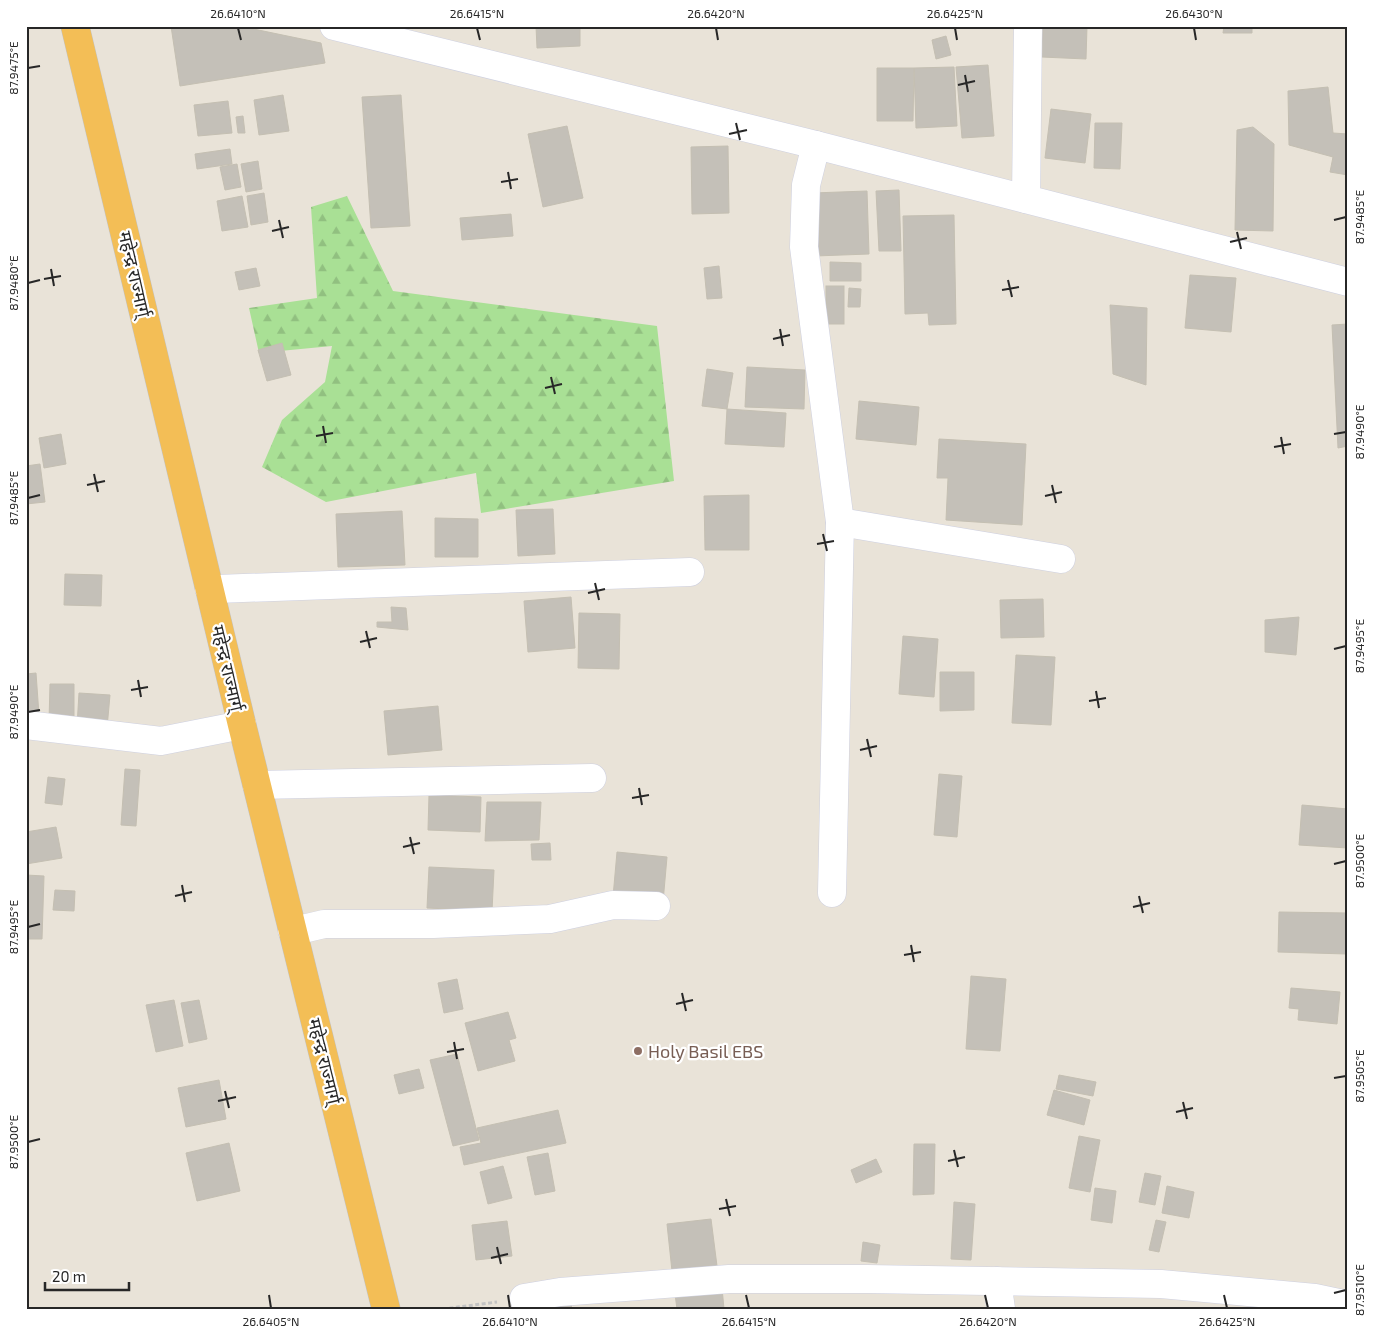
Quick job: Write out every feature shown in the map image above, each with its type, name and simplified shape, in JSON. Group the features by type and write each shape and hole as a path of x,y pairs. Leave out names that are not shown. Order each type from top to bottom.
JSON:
{"highway":[{"name":"महेन्द्र राज्मार्ग्","path":"75,26 242,725 386,1309"}],"street":[{"path":"334,26 816,145 1348,282"},
{"path":"1026,199 1028,26"},
{"path":"816,145 806,185 804,247 840,522 832,893"},
{"path":"840,522 1061,559"},
{"path":"209,588 690,572"},
{"path":"26,726 161,741 242,725"},
{"path":"257,784 592,778"},
{"path":"292,930 324,924 433,924 550,919 613,905 656,906"},
{"path":"525,1301 560,1292 729,1279 1160,1284 1316,1298 1348,1306"},
{"path":"997,1281 1001,1309"}],"path":[{"path":"443,1309 525,1301"}],"green space":[{"path":"347,196 393,291 657,326 674,481 481,513 476,473 326,502 262,467 282,420 325,382 332,346 259,353 249,308 317,298 311,207"}],"building":[{"path":"171,26 239,26 321,43 325,63 180,86"},
{"path":"536,26 580,26 580,46 537,48"},
{"path":"1043,26 1087,26 1086,59 1042,57"},
{"path":"1224,26 1252,26 1252,33 1223,33"},
{"path":"946,36 951,55 936,59 932,40"},
{"path":"988,65 994,136 962,138 956,67"},
{"path":"954,67 957,126 916,128 914,68"},
{"path":"877,68 914,68 913,121 877,121"},
{"path":"1328,87 1333,133 1348,134 1348,175 1330,172 1333,157 1289,145 1288,91"},
{"path":"283,95 289,131 259,135 254,100"},
{"path":"401,95 410,226 371,228 362,97"},
{"path":"228,101 232,133 198,136 194,105"},
{"path":"1051,109 1091,114 1085,163 1045,158"},
{"path":"243,116 245,133 238,133 236,117"},
{"path":"1095,123 1122,123 1120,169 1094,168"},
{"path":"567,126 583,198 543,207 528,134"},
{"path":"1253,127 1274,144 1273,231 1235,230 1237,130"},
{"path":"728,146 729,213 692,214 691,147"},
{"path":"230,149 232,164 197,169 195,154"},
{"path":"258,161 262,189 246,192 241,164"},
{"path":"237,164 241,187 225,190 220,167"},
{"path":"899,190 901,251 879,251 876,191"},
{"path":"867,191 869,254 815,256 813,193"},
{"path":"264,193 268,222 251,225 247,196"},
{"path":"242,196 248,227 222,231 217,201"},
{"path":"511,214 513,236 462,240 460,218"},
{"path":"954,215 956,324 929,325 928,313 905,314 903,216"},
{"path":"830,262 861,263 861,281 830,281"},
{"path":"719,266 722,298 707,299 704,268"},
{"path":"256,268 260,286 239,290 235,272"},
{"path":"1190,275 1236,278 1231,332 1185,328"},
{"path":"826,286 844,286 844,324 826,324"},
{"path":"849,288 861,289 860,307 848,307"},
{"path":"1110,305 1147,308 1146,385 1113,374"},
{"path":"1348,324 1348,446 1338,448 1332,325"},
{"path":"282,343 291,375 267,381 258,350"},
{"path":"747,367 805,370 804,409 745,407"},
{"path":"707,369 733,373 727,409 702,406"},
{"path":"859,401 919,407 916,445 856,439"},
{"path":"727,409 786,413 784,447 725,444"},
{"path":"61,434 66,464 44,468 39,438"},
{"path":"939,439 1026,444 1022,525 946,520 948,478 937,478"},
{"path":"40,464 45,502 26,504 26,466"},
{"path":"749,495 749,550 705,550 704,496"},
{"path":"553,509 555,554 518,556 516,510"},
{"path":"402,511 405,565 338,567 336,514"},
{"path":"435,518 478,519 478,557 435,557"},
{"path":"65,574 102,575 101,606 64,605"},
{"path":"571,597 575,648 528,652 524,601"},
{"path":"1043,599 1044,637 1001,638 1000,600"},
{"path":"391,607 406,608 408,630 377,627 377,622 392,622"},
{"path":"579,613 620,614 619,669 578,668"},
{"path":"1299,617 1296,655 1265,652 1265,620"},
{"path":"903,636 938,639 934,697 899,694"},
{"path":"1016,655 1055,657 1051,725 1012,723"},
{"path":"940,672 974,672 974,710 940,711"},
{"path":"36,673 39,715 26,716 26,674"},
{"path":"50,684 74,684 74,722 49,722"},
{"path":"79,693 110,695 107,728 77,726"},
{"path":"438,706 442,750 388,755 384,711"},
{"path":"125,769 140,770 136,826 121,825"},
{"path":"939,774 962,776 957,837 934,835"},
{"path":"48,777 65,779 62,805 45,803"},
{"path":"429,795 481,797 480,832 428,830"},
{"path":"487,802 541,802 539,840 485,841"},
{"path":"1302,805 1348,809 1348,848 1299,845"},
{"path":"56,827 62,858 26,864 26,832"},
{"path":"550,843 551,860 532,860 531,844"},
{"path":"617,852 667,857 663,902 613,897"},
{"path":"429,867 494,870 492,911 427,908"},
{"path":"26,875 44,876 42,939 26,939"},
{"path":"55,890 75,891 74,911 53,910"},
{"path":"1279,912 1348,913 1347,954 1278,952"},
{"path":"971,976 1006,979 1000,1051 966,1049"},
{"path":"457,979 463,1009 444,1013 438,983"},
{"path":"1291,988 1340,992 1337,1024 1298,1020 1299,1009 1289,1008"},
{"path":"174,1000 183,1046 156,1052 146,1005"},
{"path":"199,1000 207,1039 189,1043 181,1003"},
{"path":"508,1012 516,1038 509,1040 515,1061 478,1071 465,1023"},
{"path":"457,1054 479,1140 453,1146 430,1060"},
{"path":"419,1069 424,1088 399,1094 394,1075"},
{"path":"1059,1075 1096,1082 1093,1096 1056,1089"},
{"path":"219,1080 226,1119 186,1127 178,1088"},
{"path":"1054,1090 1090,1100 1084,1125 1047,1115"},
{"path":"558,1110 566,1143 464,1165 460,1147 481,1143 477,1128"},
{"path":"1079,1136 1100,1140 1090,1192 1069,1188"},
{"path":"229,1143 240,1191 197,1201 186,1153"},
{"path":"914,1144 935,1144 934,1194 913,1195"},
{"path":"548,1153 555,1191 535,1195 527,1157"},
{"path":"876,1159 882,1172 856,1183 851,1170"},
{"path":"503,1166 512,1198 488,1204 480,1172"},
{"path":"1145,1173 1161,1176 1155,1205 1139,1202"},
{"path":"1167,1186 1194,1192 1189,1218 1162,1213"},
{"path":"1095,1188 1116,1191 1112,1223 1091,1220"},
{"path":"954,1202 975,1204 971,1260 951,1259"},
{"path":"711,1219 717,1266 672,1271 667,1224"},
{"path":"1156,1220 1166,1222 1159,1252 1149,1250"},
{"path":"507,1221 512,1256 476,1260 472,1225"},
{"path":"863,1242 880,1245 877,1263 861,1261"},
{"path":"722,1288 724,1309 677,1309 675,1294"},
{"path":"570,1299 572,1309 521,1309"}],"place":[{"name":"Holy Basil EBS","path":"638,1051"}]}
